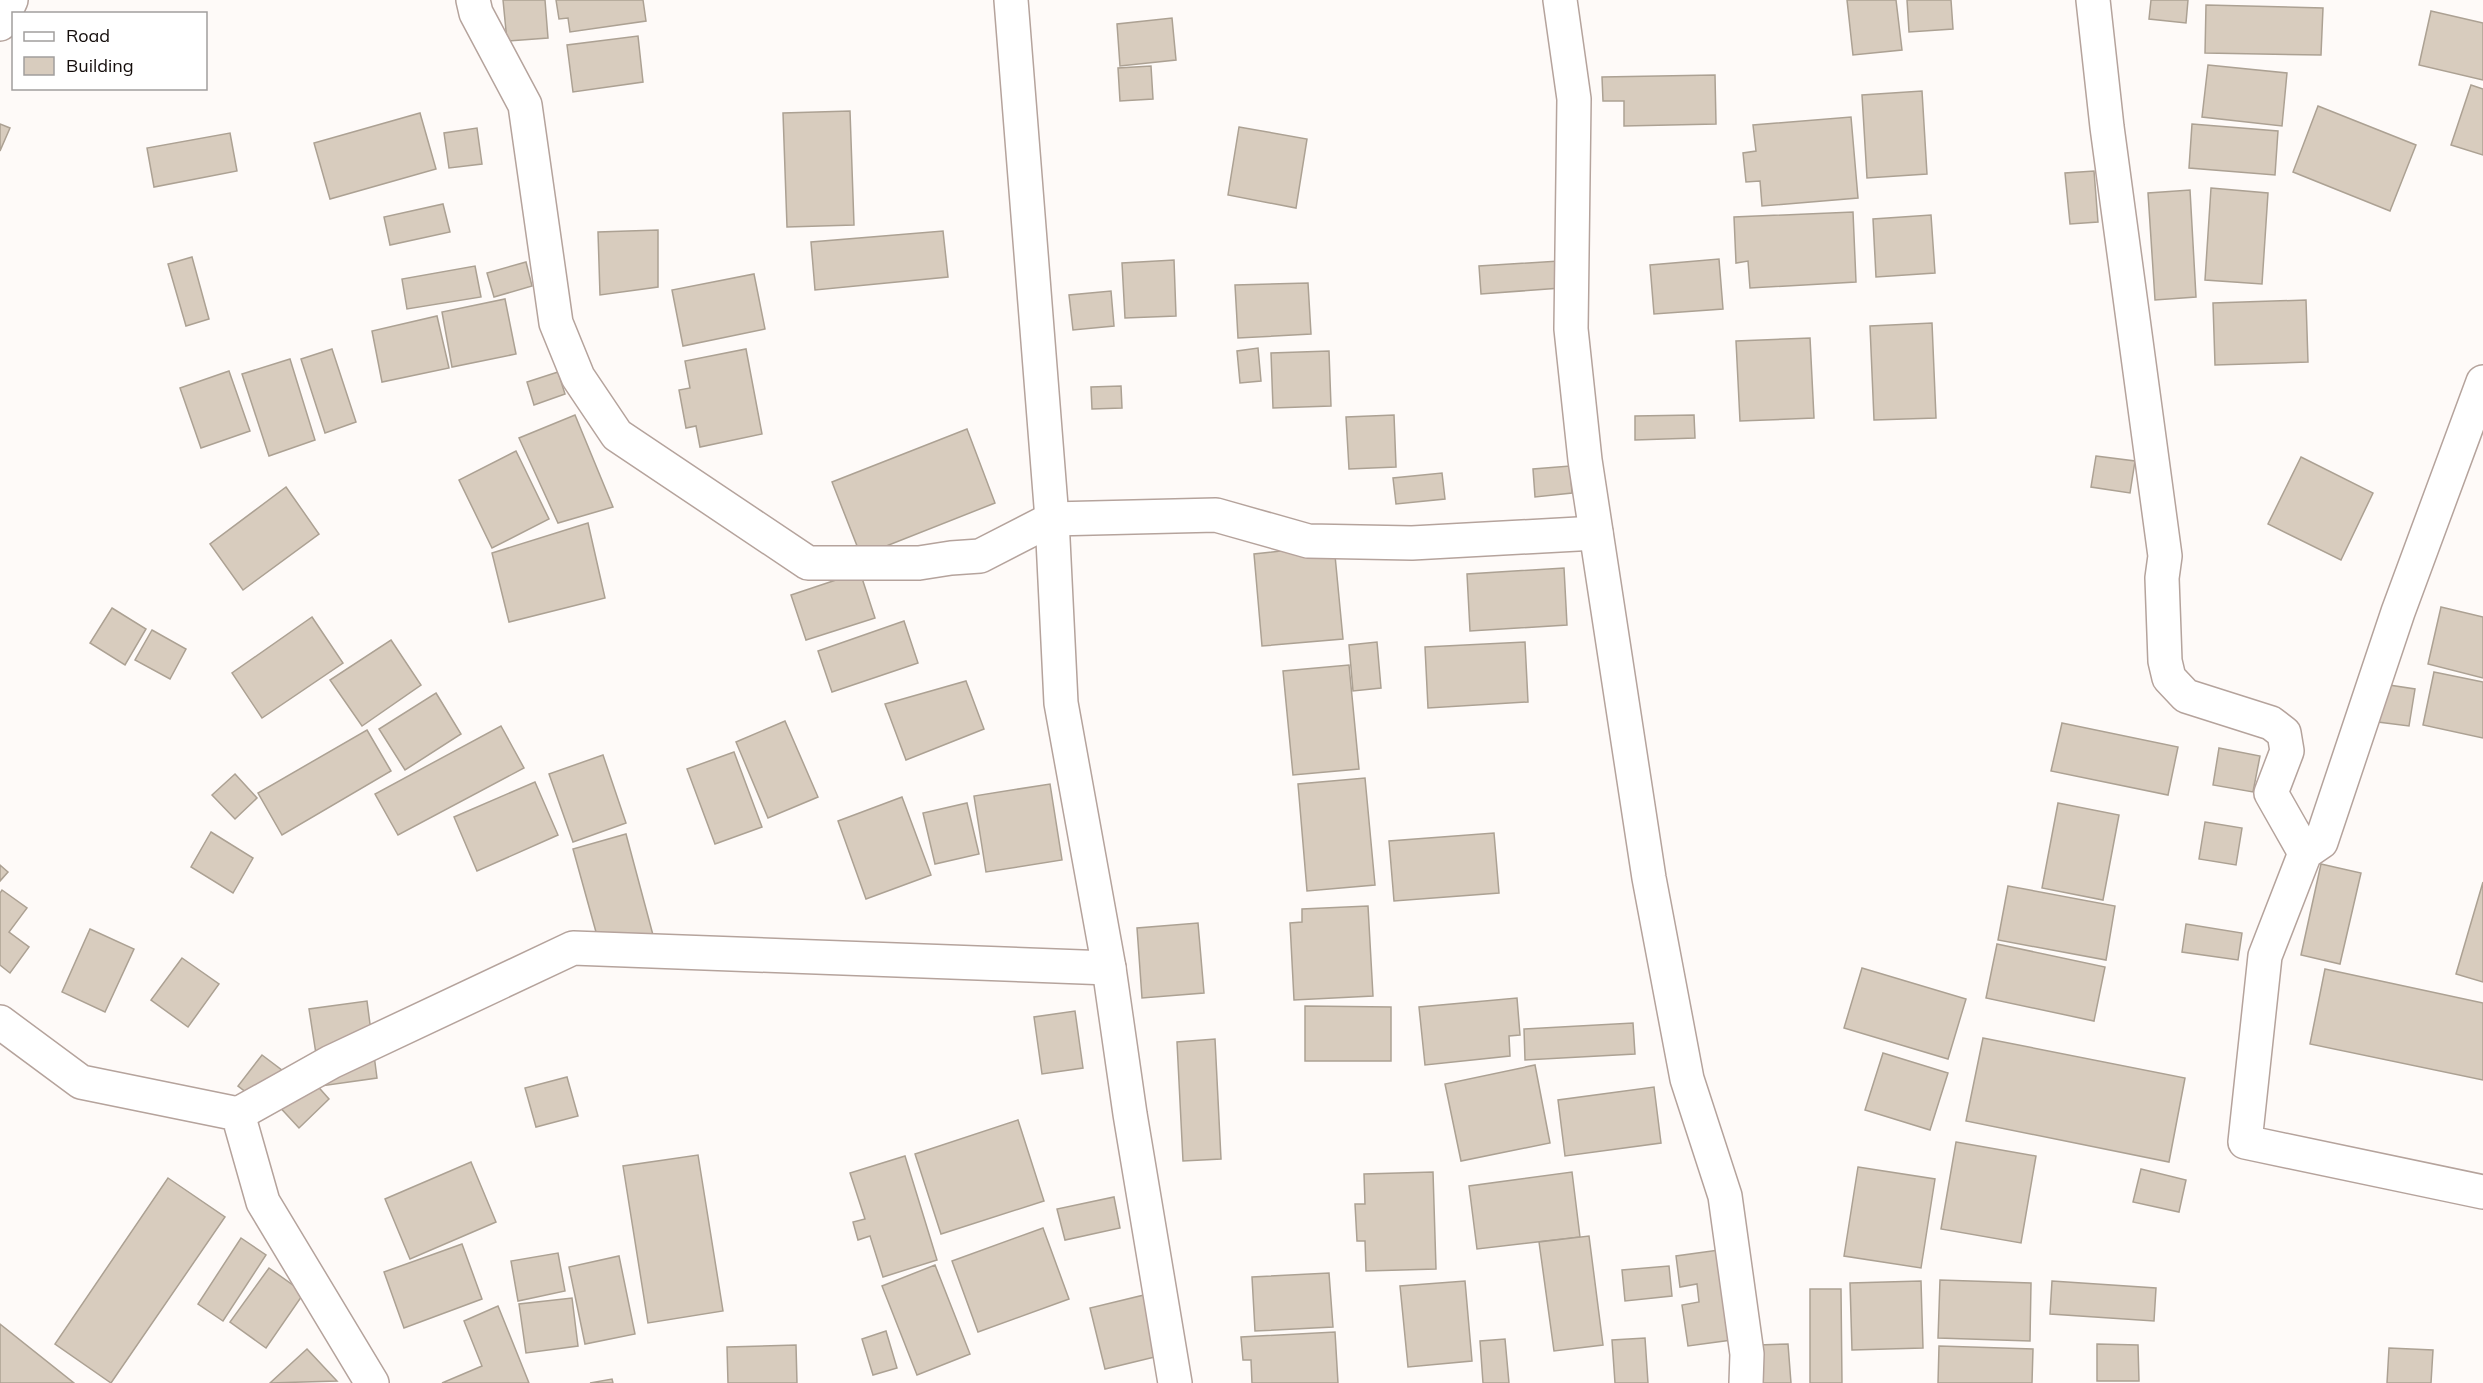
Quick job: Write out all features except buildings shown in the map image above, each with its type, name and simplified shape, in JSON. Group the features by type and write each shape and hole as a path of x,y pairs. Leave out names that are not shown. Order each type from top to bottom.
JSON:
{"street":[{"path":"0,24 11,0"},
{"path":"473,0 476,13 525,105 556,323 578,377 617,435 808,563 919,563 980,556 1052,519 1216,515 1308,541 1412,543 1596,533"},
{"path":"1011,0 1052,519 1061,703 1109,968 1130,1114 1175,1383"},
{"path":"1560,0 1575,99 1571,329 1585,460 1649,878 1687,1079 1725,1196 1747,1354 1746,1383"},
{"path":"2093,0 2107,127 2165,556 2162,590 2165,661 2169,678 2186,696 2271,723 2283,733 2287,752 2271,793 2305,853"},
{"path":"2483,382 2398,612 2321,842 2305,853 2265,956 2245,1142 2483,1192"},
{"path":"0,1022 81,1082 238,1114 331,1062 573,948 1109,968"},
{"path":"238,1114 263,1202 372,1383"}]}
